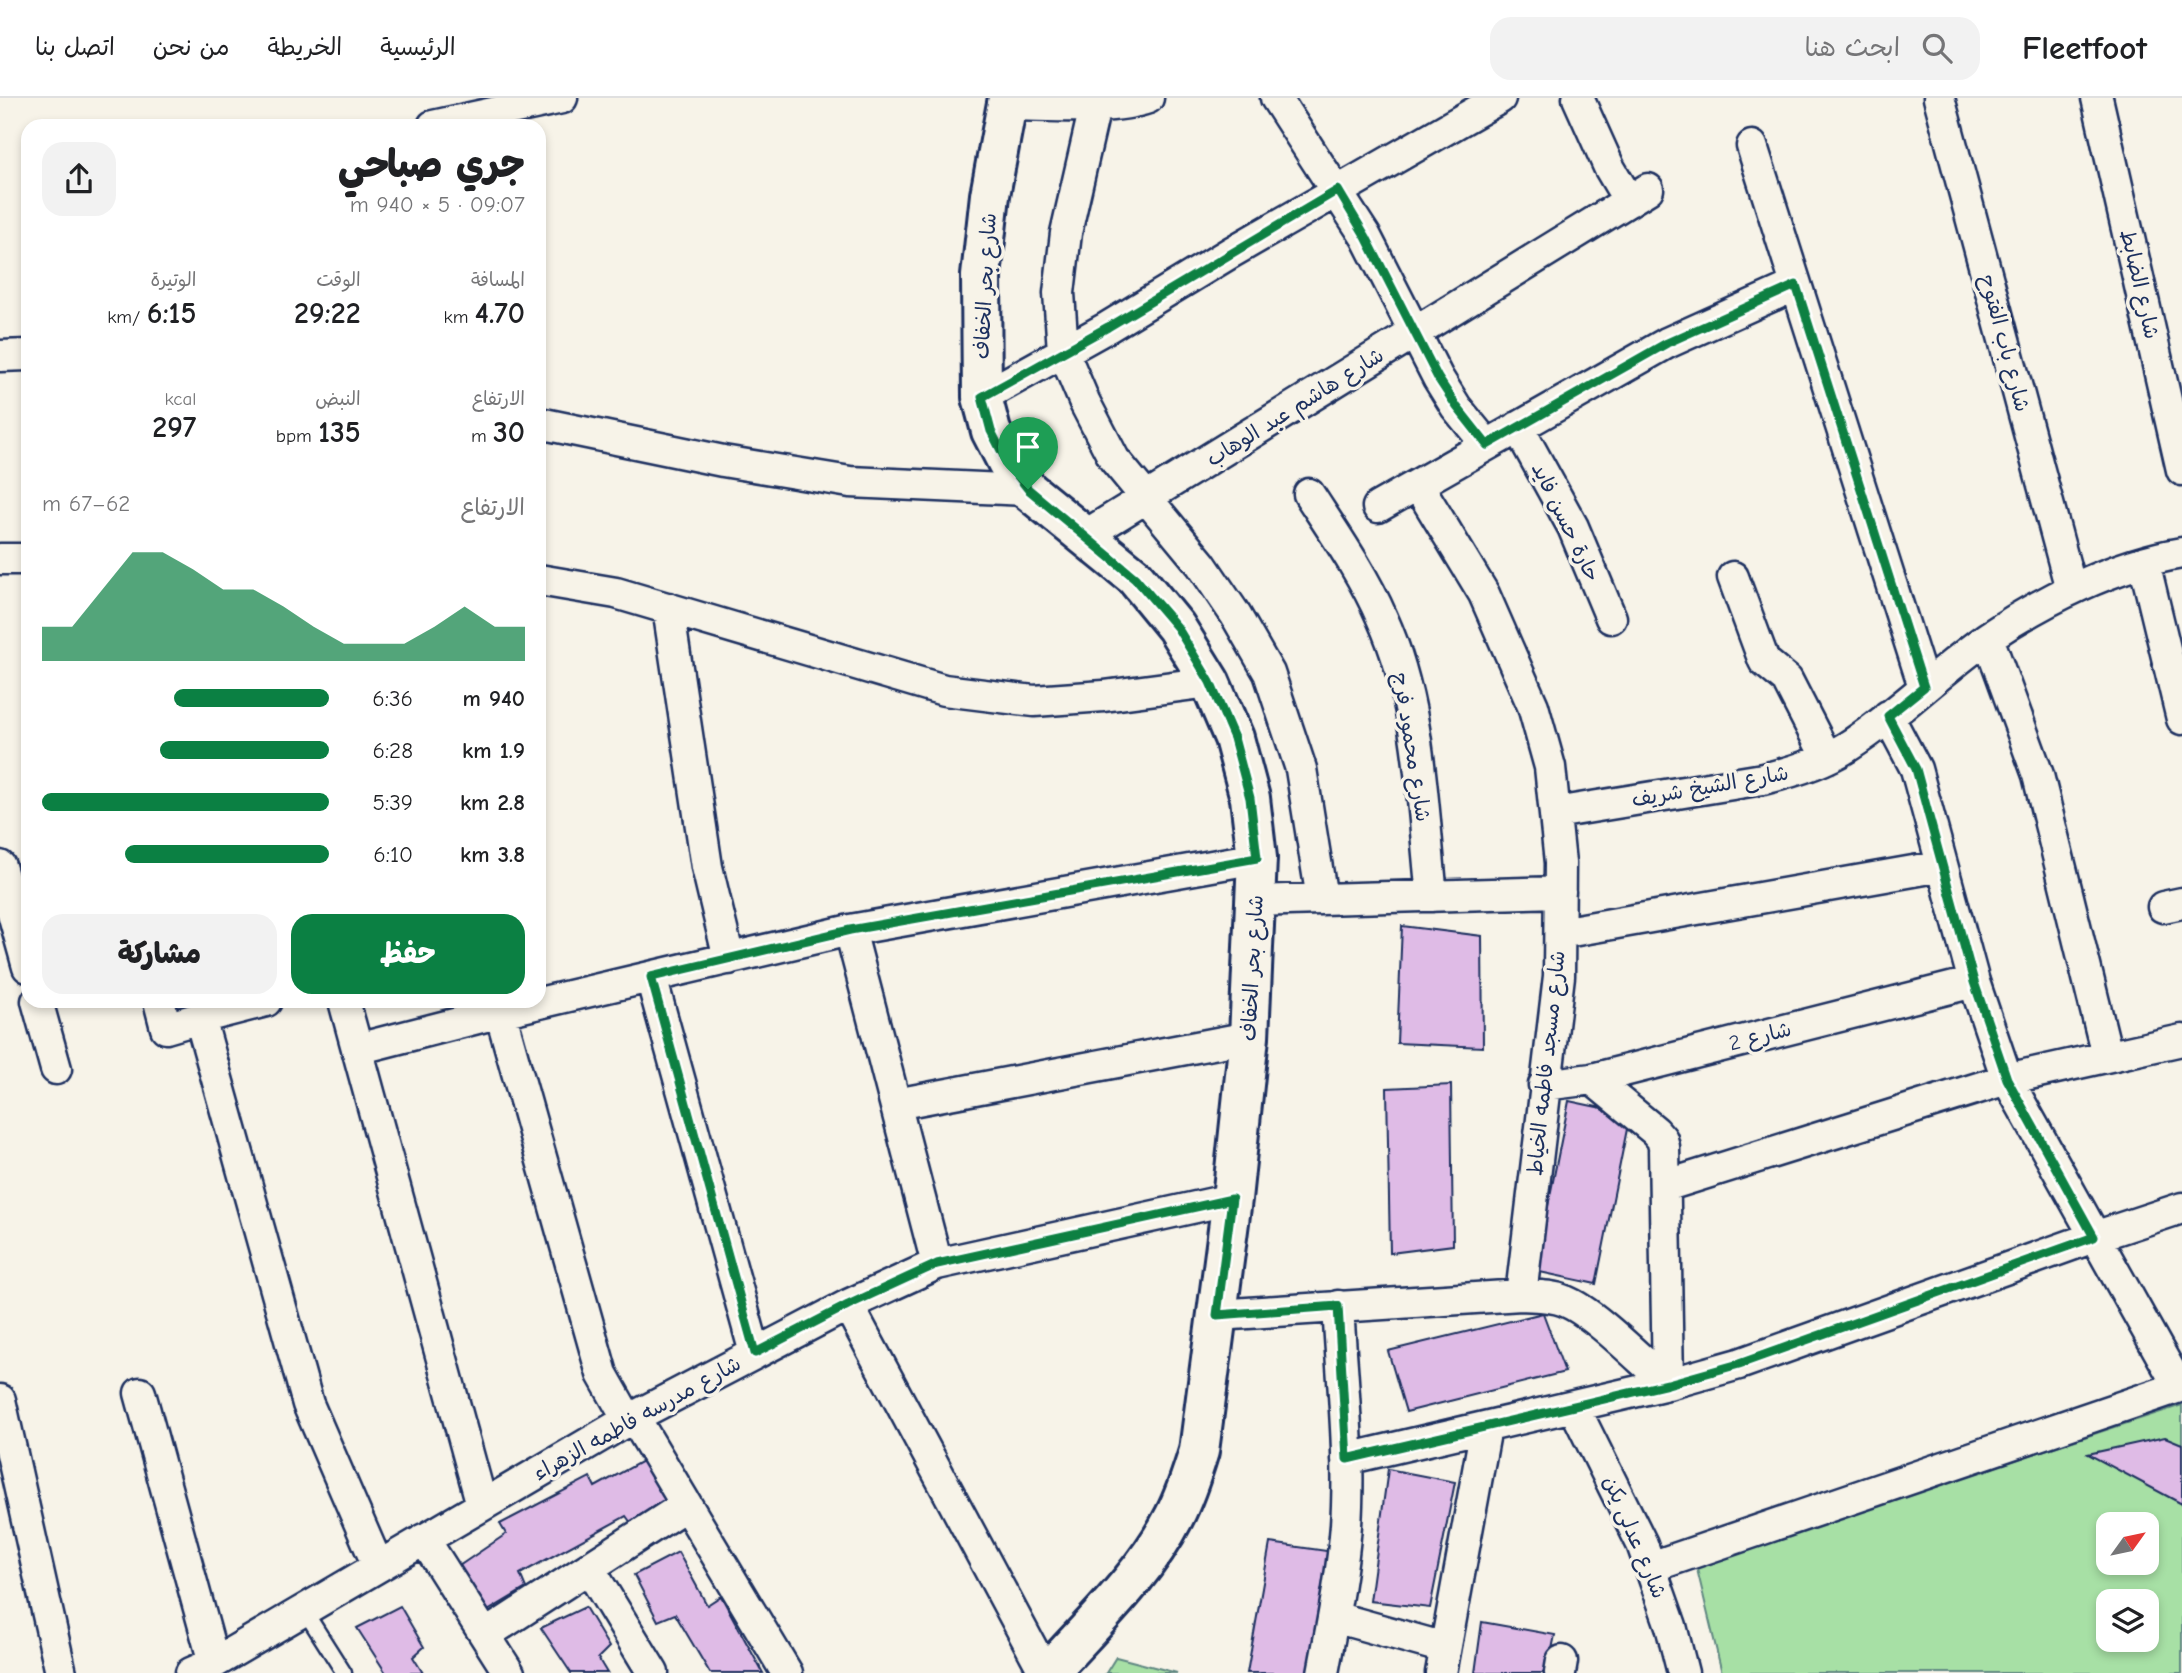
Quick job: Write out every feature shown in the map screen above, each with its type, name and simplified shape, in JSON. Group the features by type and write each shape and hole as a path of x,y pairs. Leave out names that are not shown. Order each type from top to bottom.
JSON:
{"street":[{"path":"465,119 562,98"},
{"path":"1007,102 1138,102 1148,98"},
{"path":"1276,98 1366,237 1438,378 1487,445"},
{"path":"982,397 1108,327 1338,190 1500,98"},
{"name":"شارع هاشم عبد الوهاب","path":"1084,536 1639,195 1604,157 1578,98"},
{"name":"شارع باب الفتوح","path":"1939,98 2071,589"},
{"name":"شارع الضابط","path":"2097,98 2182,470"},
{"path":"1097,101 1066,233 1059,293 1063,351 1085,403 1114,459 1201,564 1235,614 1269,673 1301,769 1322,899"},
{"name":"شارع بحر الخفاف","path":"1007,102 990,195 981,276 982,397 991,431 1007,462 1028,489 1135,578 1177,627 1210,682 1234,738 1250,798 1257,858 1249,1037 1232,1199 1199,1451 1189,1484 1158,1545 1137,1573 1047,1673"},
{"path":"1752,146 1924,687"},
{"path":"1378,507 1667,343 1796,285"},
{"path":"0,356 21,355"},
{"path":"546,424 723,461 850,482 1028,489"},
{"name":"حارة حسن فايد","path":"1518,427 1573,527 1611,618"},
{"name":"شارع مسجد فاطمه الخياط","path":"1418,485 1483,594 1533,706 1550,767 1560,863 1559,976 1521,1295"},
{"name":"شارع محمود فرج","path":"1309,494 1364,581 1383,619 1398,659 1409,700 1432,896"},
{"name":"شارع الشيخ شريف","path":"1555,813 1763,779 1796,771 1847,747 1988,638 2071,589 2144,562 2182,553"},
{"path":"0,559 21,559"},
{"path":"2144,562 2182,719"},
{"path":"1733,577 1764,661 1785,676 1827,758"},
{"path":"546,581 616,593 944,690 1034,701 1104,696 1210,682"},
{"path":"668,608 707,867 729,959"},
{"path":"1988,638 2038,775 2107,1055"},
{"path":"1651,1567 2180,1386 2007,1079 1974,982 1916,769 1888,716"},
{"path":"546,997 651,977 850,930 1257,858"},
{"path":"0,866 21,942"},
{"path":"1560,933 1942,866"},
{"path":"1257,901 1560,892"},
{"path":"850,930 937,1264"},
{"path":"651,977 755,1353"},
{"name":"شارع 2","path":"1544,1085 1592,1079 1974,982"},
{"path":"39,1008 56,1069"},
{"path":"161,1008 166,1028 239,1008"},
{"path":"346,1008 482,1505"},
{"path":"357,1049 492,1008"},
{"path":"500,1008 602,1374 686,1505 787,1673"},
{"path":"200,1018 308,1404 378,1566"},
{"path":"895,1104 1249,1037"},
{"path":"1665,1186 2007,1079 2182,1040"},
{"path":"1592,1079 1662,1139 1668,1384"},
{"name":"شارع مدرسه فاطمه الزهراء","path":"203,1668 631,1418 848,1305 937,1264 1232,1199"},
{"path":"1347,1459 1574,1407 1739,1364 2182,1208"},
{"path":"1217,1315 1521,1295 1563,1300 1583,1310 1668,1384"},
{"path":"848,1305 1047,1673"},
{"path":"1323,1673 1334,1618 1346,1524 1347,1459 1338,1306"},
{"path":"140,1393 203,1668"},
{"path":"0,1400 61,1673"},
{"name":"شارع عدلى يكن","path":"1574,1407 1632,1522 1651,1567 1683,1673"},
{"path":"1334,1618 1443,1661 1486,1427"},
{"path":"485,1635 686,1505"},
{"path":"424,1539 509,1673"},
{"path":"589,1568 653,1673"}],"lane":[{"path":"304,1610 344,1673"}],"green space":[{"path":"2182,1405 2182,1673 1722,1673 1696,1565"},
{"path":"1116,1657 1177,1673 1106,1673"}],"building":[{"path":"1402,926 1482,936 1483,1047 1397,1043"},
{"path":"1451,1085 1453,1245 1390,1253 1387,1088"},
{"path":"1569,1101 1630,1114 1596,1284 1535,1271"},
{"path":"1543,1313 1565,1372 1406,1412 1388,1351"},
{"path":"2165,1437 2182,1444 2182,1504 2088,1454"},
{"path":"644,1460 670,1504 634,1527 626,1516 520,1574 526,1588 486,1612 456,1568 506,1534 500,1524 590,1477 595,1487"},
{"path":"1388,1469 1455,1482 1430,1608 1370,1601"},
{"path":"1270,1543 1334,1552 1310,1673 1247,1673"},
{"path":"678,1552 707,1605 721,1596 763,1673 710,1673 675,1614 658,1621 634,1575"},
{"path":"400,1606 424,1647 413,1657 423,1673 386,1673 357,1628"},
{"path":"585,1607 609,1647 598,1658 607,1673 571,1673 541,1628"},
{"path":"1482,1622 1555,1635 1547,1673 1475,1673"}],"route":[{"path":"1338,190 1366,237 1438,378 1487,445 1667,343 1796,285 1924,687 1888,716 1916,769 1974,982 2007,1079 2094,1237 1739,1364 1574,1407 1347,1459 1338,1306 1217,1315 1232,1199 937,1264 848,1305 755,1353 651,977 850,930 1257,858 1250,798 1234,738 1210,682 1177,627 1135,578 1028,489 1007,462 991,431 982,397 1108,327 1338,190"}]}
